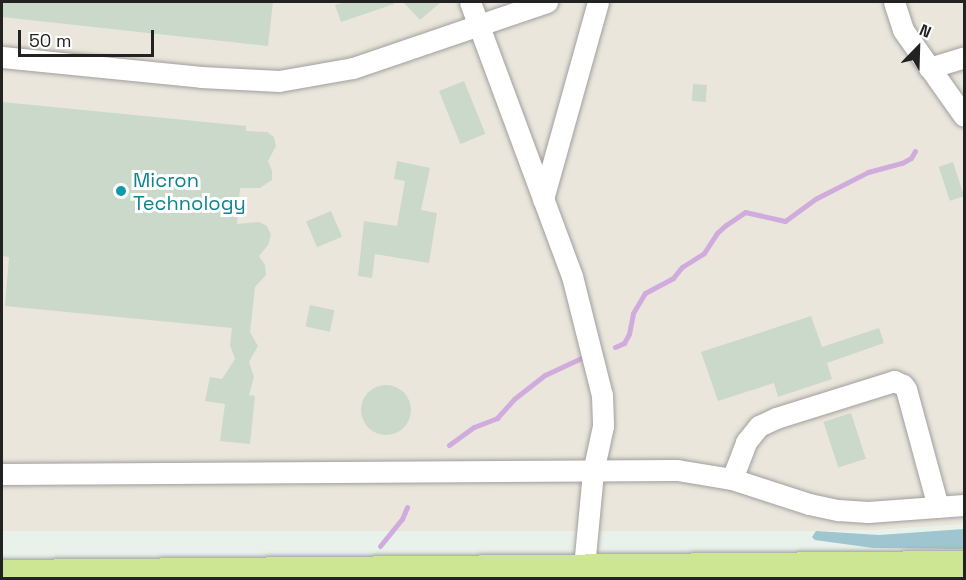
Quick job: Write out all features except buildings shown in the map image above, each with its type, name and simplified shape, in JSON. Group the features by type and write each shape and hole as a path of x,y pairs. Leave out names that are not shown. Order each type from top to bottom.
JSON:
{"highway":[{"path":"2,576 583,575 964,567"}],"lane":[{"path":"470,2 572,276 602,395 603,426 593,472 583,575"},
{"path":"2,57 201,77 279,81 353,68 547,2"},
{"path":"543,199 598,2"},
{"path":"894,2 903,30 964,116"},
{"path":"929,68 964,57"},
{"path":"732,479 746,442 759,426 776,418 894,381 906,389 938,507"},
{"path":"2,474 677,470 732,479 809,504 838,510 868,512 964,505"}],"shaded area":[{"name":"Micron Technology","path":"2,2 964,2 964,524 816,531 2,531"},
{"path":"964,529 964,549 873,548 815,540 812,537 816,531 879,535"}],"waterway":[{"path":"615,347 624,343 629,334 633,313 645,293 673,278 682,267 704,253 717,233 745,212 785,221 817,198 868,172 902,163 911,158 915,151"},
{"path":"449,445 474,427 497,418 514,399 545,375 581,358"},
{"path":"380,546 402,519 407,507"}],"place":[{"name":"Micron Technology","path":"121,191"}]}
